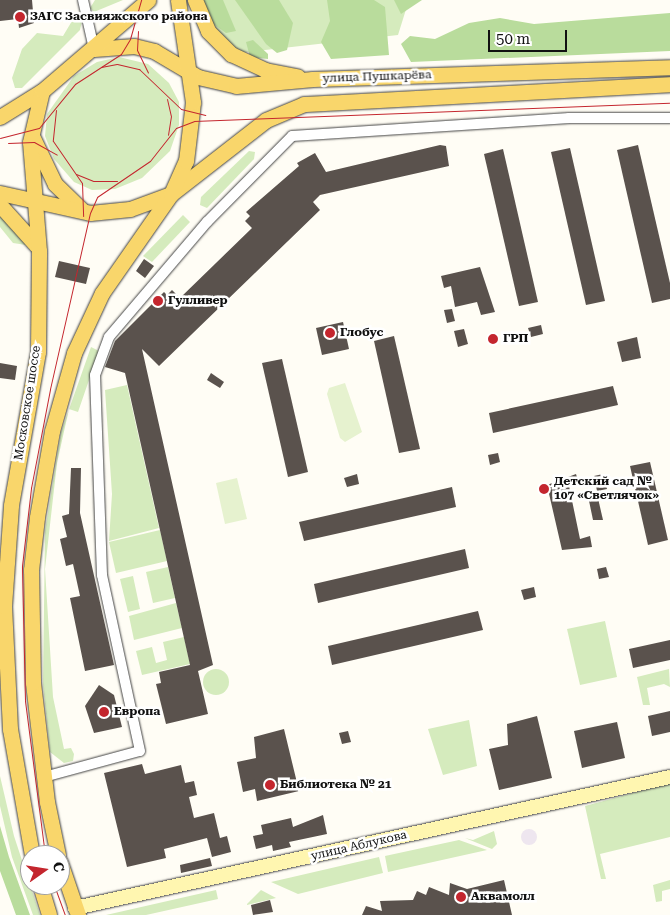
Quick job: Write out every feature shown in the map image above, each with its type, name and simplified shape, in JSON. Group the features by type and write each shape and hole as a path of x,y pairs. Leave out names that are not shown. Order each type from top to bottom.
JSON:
{"main road":[{"path":"0,118 42,91 66,67 94,49 148,0"},
{"path":"56,845 44,778 33,682 31,570 52,431 89,318 170,194 186,161 192,130 178,0"},
{"path":"195,0 208,30 231,54 265,70 313,79"},
{"name":"улица Пушкарёва","path":"94,49 134,46 154,51 187,72 236,86 313,79 670,67"},
{"name":"улица Пушкарёва","path":"170,194 266,120 294,105 670,84"},
{"name":"Московское шоссе","path":"30,845 10,729 4,606 12,505 38,352 39,251 31,200 32,132 42,91"},
{"path":"32,132 55,184 84,212"},
{"path":"0,193 84,212 130,209 170,194"},
{"path":"0,205 22,225 39,251"},
{"path":"70,891 77,911"},
{"path":"43,895 48,915"},
{"name":"улица Аблукова","path":"48,915 77,911"}],"street":[{"path":"83,0 94,49"},
{"path":"44,778 140,751 102,575 95,375 108,337 207,222 292,136 569,118 670,118"},
{"name":"улица Аблукова","path":"77,911 670,777"}],"shaded area":[{"path":"529,829 537,837 529,845 521,837"}],"green space":[{"path":"95,0 123,0 94,12 90,8"},
{"path":"199,0 408,0 408,3 398,35 239,53 216,33"},
{"path":"203,0 223,0 236,31 226,33 212,23"},
{"path":"235,0 279,0 293,23 287,50 277,53 266,44"},
{"path":"327,0 374,0 385,7 389,55 331,59 321,42 330,21"},
{"path":"394,0 422,0 401,14"},
{"path":"670,13 670,51 411,62 401,44 410,36 435,39 469,23 500,18 534,24"},
{"path":"75,16 82,21 80,30 22,88 15,88 12,78 22,49 37,33 63,36"},
{"path":"253,40 268,54 268,59 250,57 246,42"},
{"path":"119,57 148,64 169,83 179,102 179,125 170,151 142,178 115,189 92,190 74,182 54,159 45,136 47,114 74,76 97,62"},
{"path":"249,151 255,152 254,159 207,208 200,205 201,197"},
{"path":"0,209 26,245 13,243 0,227"},
{"path":"183,215 190,222 152,262 143,256"},
{"path":"91,347 99,351 78,412 69,409"},
{"path":"345,383 362,432 345,442 340,438 327,394 329,388"},
{"path":"127,385 159,528 109,541 112,494 105,390"},
{"path":"69,410 57,463 45,569 53,697 64,749 71,748 74,754 73,761 64,763 50,752 43,684 45,531 61,432"},
{"path":"237,478 247,519 225,524 216,483"},
{"path":"160,530 167,561 116,573 109,542"},
{"path":"168,567 175,598 153,603 146,572"},
{"path":"133,576 140,609 128,612 120,579"},
{"path":"176,603 182,628 134,640 129,616"},
{"path":"605,621 617,677 580,685 567,629"},
{"path":"184,637 190,664 142,675 136,651 152,647 156,663 167,660 163,642"},
{"path":"216,669 225,673 229,682 225,691 216,695 207,691 203,682 207,673"},
{"path":"669,669 670,687 664,684 647,688 650,705 643,705 637,677"},
{"path":"469,720 477,766 443,775 428,729"},
{"path":"0,776 20,854 20,879 12,857 0,806"},
{"path":"670,783 670,837 600,854 606,879 601,879 585,806"},
{"path":"0,826 20,887 20,895 23,895 30,915 16,915 0,871"},
{"path":"494,831 497,844 492,849 465,838 473,840"},
{"path":"459,840 487,850 388,872 385,856"},
{"path":"379,857 383,873 298,894 271,882"},
{"path":"670,880 670,889 662,891 662,901 656,902 653,885"},
{"path":"216,890 218,899 146,915 106,915"},
{"path":"261,890 276,898 247,905 247,904"},
{"path":"26,895 33,895 40,915 33,915"}],"building":[{"path":"0,0 32,0 34,23 19,28 18,19 0,21"},
{"path":"440,145 446,146 449,166 320,195 313,202 320,210 159,366 142,349 213,665 198,671 208,714 166,724 156,684 161,683 159,672 190,665 125,373 105,367 115,341 164,292 167,295 172,290 180,298 252,228 245,221 250,216 246,212 299,166 297,163 315,153 326,172"},
{"path":"638,145 670,283 670,299 652,303 617,150"},
{"path":"570,148 605,301 586,305 551,152"},
{"path":"503,149 538,302 519,306 484,154"},
{"path":"144,259 154,266 145,278 136,271"},
{"path":"59,261 90,268 86,284 55,277"},
{"path":"480,267 495,312 481,315 477,302 455,307 451,286 444,288 441,276"},
{"path":"452,309 455,321 447,323 444,310"},
{"path":"343,322 349,349 322,355 316,328"},
{"path":"541,325 543,334 531,337 528,328"},
{"path":"464,329 468,344 458,347 454,331"},
{"path":"394,336 420,449 399,453 374,341"},
{"path":"637,337 641,358 622,362 617,342"},
{"path":"282,359 308,472 288,477 262,363"},
{"path":"0,363 17,366 15,380 0,378"},
{"path":"211,373 224,382 220,388 207,380"},
{"path":"613,386 618,405 493,433 489,413"},
{"path":"498,453 500,462 490,465 488,455"},
{"path":"650,462 668,540 648,545 630,466"},
{"path":"71,468 81,468 80,513 114,665 85,671 70,598 80,596 73,564 66,566 60,539 67,537 62,516 69,514"},
{"path":"357,474 359,484 347,487 344,478"},
{"path":"576,474 579,484 569,486 580,539 590,536 592,547 562,550 547,485"},
{"path":"603,474 607,489 597,491 594,476"},
{"path":"452,487 456,507 304,541 299,522"},
{"path":"597,494 603,520 593,520 588,496"},
{"path":"465,549 469,568 318,603 314,584"},
{"path":"606,567 609,577 599,579 597,569"},
{"path":"534,587 536,597 524,600 521,590"},
{"path":"478,611 483,630 332,665 328,646"},
{"path":"670,640 670,660 633,668 629,649"},
{"name":"Европа","path":"99,685 114,695 122,727 94,733 85,706"},
{"path":"670,711 670,732 652,736 648,716"},
{"path":"537,716 552,778 499,790 489,749 508,745 507,724"},
{"path":"617,722 625,758 582,768 574,731"},
{"path":"284,729 299,791 257,801 255,789 243,792 237,762 256,758 254,737"},
{"path":"348,731 351,742 342,744 339,733"},
{"path":"142,764 145,774 181,765 185,783 194,781 197,795 189,797 194,818 214,813 220,838 227,836 231,852 212,857 207,838 164,849 166,858 127,867 104,773"},
{"path":"323,815 327,834 289,842 291,847 273,851 272,845 256,849 253,836 263,834 261,825 291,818 293,827"},
{"path":"210,858 212,866 181,873 180,865"},
{"name":"Аквамолл","path":"504,880 512,915 362,915 366,906 382,911 380,901 413,900 417,891 426,895 429,887 449,895 450,883 467,889"},
{"path":"270,900 273,912 253,915 251,905"}],"tram line":[{"path":"0,138 39,128 75,84 121,54 130,39 141,0"},
{"path":"138,31 137,50 148,73"},
{"path":"101,67 117,64 139,69 181,109 205,115"},
{"path":"167,99 171,116 168,135"},
{"path":"44,845 25,700 22,566 31,488 50,389 90,213 97,197 150,161 176,128 194,121 670,103"},
{"path":"56,110 53,141 82,183 83,216"},
{"path":"8,143 34,142 57,155"},
{"path":"76,174 93,181 117,181"},
{"path":"58,895 65,915"}],"place":[{"name":"ЗАГС Засвияжского района","path":"20,17"},
{"name":"Гулливер","path":"158,301"},
{"name":"Глобус","path":"330,333"},
{"name":"ГРП","path":"493,339"},
{"name":"Детский сад № 107 «Светлячок»","path":"544,489"},
{"name":"Европа","path":"104,712"},
{"name":"Библиотека № 21","path":"270,785"},
{"name":"Аквамолл","path":"461,897"}]}
